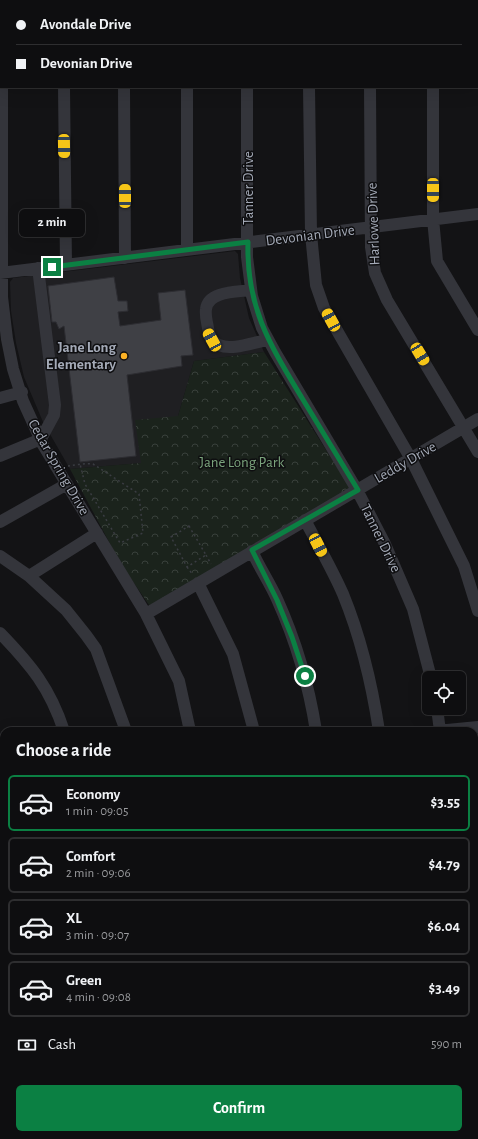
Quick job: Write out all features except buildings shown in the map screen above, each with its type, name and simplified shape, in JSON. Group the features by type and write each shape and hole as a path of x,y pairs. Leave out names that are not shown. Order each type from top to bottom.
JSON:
{"street":[{"name":"Cedar Spring Drive","path":"2,88 1,273 3,336 22,392 23,401 41,439 146,614 179,681 189,727"},
{"path":"64,88 66,265"},
{"path":"124,88 125,258"},
{"path":"187,88 187,250"},
{"name":"Tanner Drive","path":"247,88 248,270 251,290 259,319 268,340 358,490 400,576 416,621 430,671"},
{"path":"309,88 311,234 316,285 324,308 411,459 464,566 478,611"},
{"name":"Harlowe Drive","path":"370,88 371,227 373,261 381,288 478,452"},
{"path":"433,88 433,219 438,261 478,330"},
{"name":"Devonian Drive","path":"1,273 478,214"},
{"path":"0,456 41,439 54,415 55,405 38,268"},
{"path":"251,290 222,294 213,297 208,303 206,309 208,333 212,340 219,345 230,347 268,340"},
{"path":"0,398 22,392"},
{"name":"Leddy Drive","path":"146,614 252,550 358,490 478,419"},
{"path":"0,522 67,484"},
{"path":"305,520 343,595 361,646 374,698 378,727"},
{"path":"29,576 97,533"},
{"path":"252,550 277,600 292,637 307,685 315,727"},
{"path":"0,556 29,576 43,591 66,610 96,649 125,727"},
{"path":"198,582 233,654 253,727"},
{"path":"0,633 30,664 50,695 62,727"},
{"path":"438,715 439,727"}],"path":[{"path":"56,466 80,464 93,464 139,494 143,533 120,543 85,484 80,464"},
{"path":"206,556 187,567 171,537 189,526 213,566"}],"shaded area":[{"name":"Jane Long Elementary","path":"235,251 238,254 240,278 249,318 264,352 194,361 178,416 142,463 70,469 43,422 24,377 16,343 11,311 10,282 13,278"}],"green space":[{"name":"Jane Long Park","path":"264,352 350,488 154,604 149,605 121,564 70,469 141,463 135,420 178,416 194,361"}],"place":[{"name":"Jane Long Elementary","path":"124,356"}],"route":[{"path":"52,267 248,242 248,277 262,328 271,346 358,490 252,550 277,600 298,653 305,676"}]}
